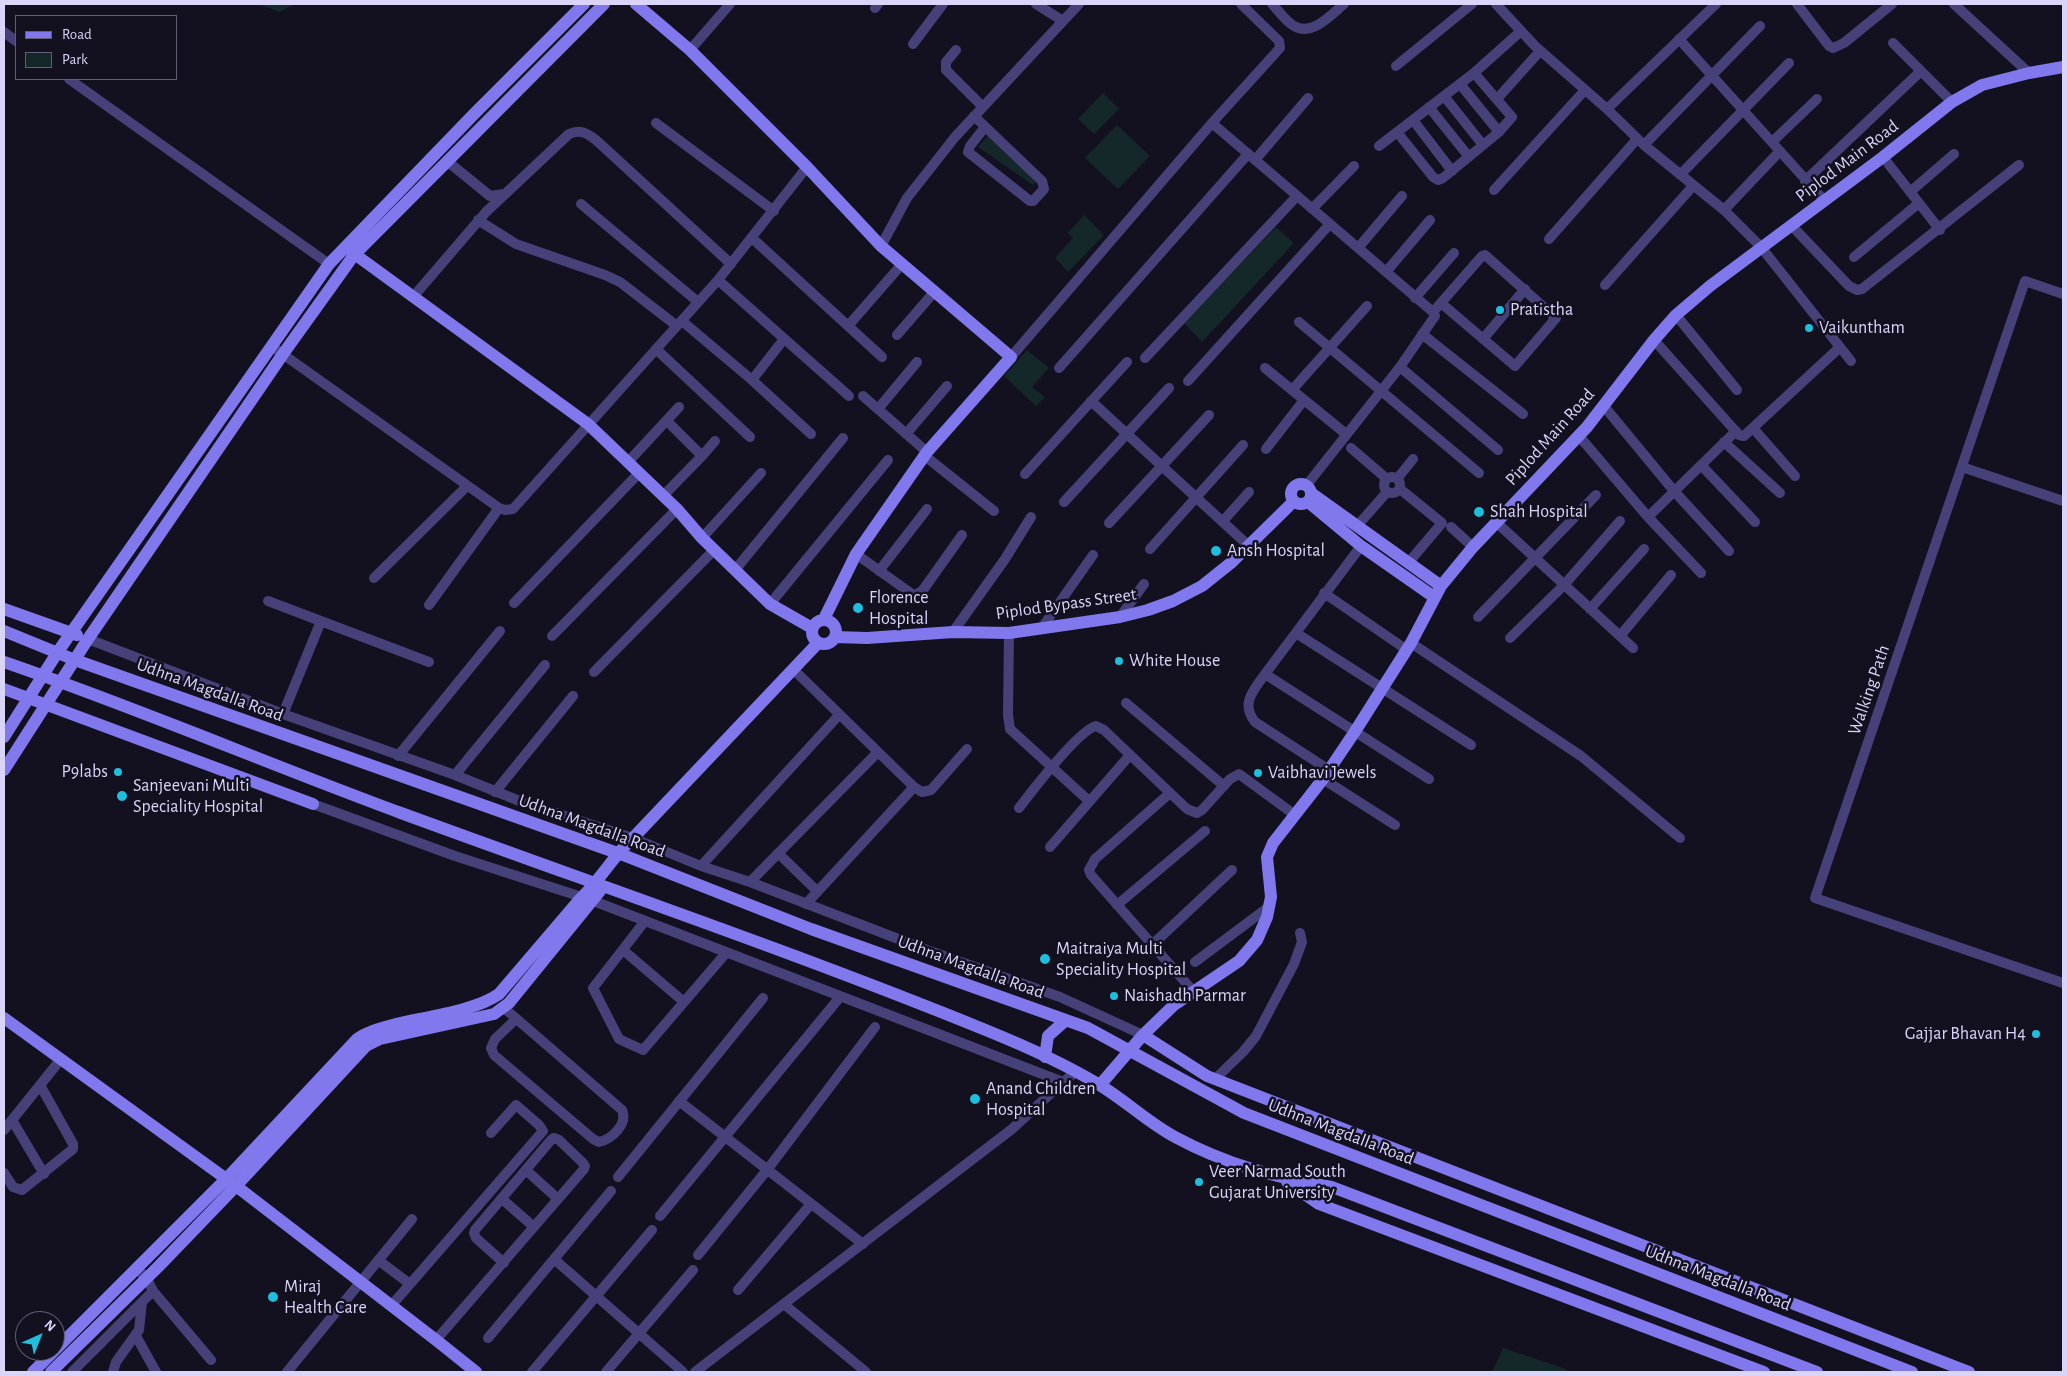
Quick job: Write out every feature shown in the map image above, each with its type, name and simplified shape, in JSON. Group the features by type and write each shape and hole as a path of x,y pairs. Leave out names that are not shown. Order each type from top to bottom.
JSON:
{"street":[{"path":"4,738 71,633 349,251 584,4"},
{"path":"4,770 277,350 329,264 349,251 447,161 604,4"},
{"path":"636,4 690,50 807,167 881,246 1012,357"},
{"path":"690,50 730,4"},
{"path":"913,44 944,4"},
{"path":"1036,4 1063,21"},
{"path":"881,246 907,198 955,137 1078,4"},
{"path":"824,619 834,625 835,636 830,642 822,644 812,637 812,628 816,622 824,619 856,554 926,454 1012,357 1212,123 1280,48 1279,41 1241,4"},
{"path":"1272,4 1290,23 1302,28 1322,23 1344,4"},
{"path":"1396,66 1472,4"},
{"path":"1496,4 1540,51 1607,109 1641,142 1724,210 1762,247 1851,361"},
{"path":"1607,109 1716,4"},
{"path":"1802,6 1829,46 1833,48 1844,43 1892,4"},
{"path":"1954,4 2029,73"},
{"path":"1549,239 1641,142 1712,75 1760,26"},
{"path":"1378,146 1474,73 1521,31"},
{"path":"4,32 15,40"},
{"path":"1679,40 1824,200"},
{"path":"1893,43 1952,102"},
{"path":"956,50 946,62 946,70 983,107"},
{"path":"1497,100 1540,51"},
{"path":"1680,175 1789,63"},
{"name":"Piplod Main Road","path":"1100,1085 1143,1035 1174,1005 1248,953 1263,927 1270,906 1271,897 1267,857 1273,843 1326,775 1354,733 1409,646 1437,591 1473,547 1579,436 1676,314 1710,286 1883,157 1952,102 1982,86 2029,73 2063,67"},
{"path":"1805,180 1921,72"},
{"path":"1397,132 1433,177 1438,180 1469,157 1499,132 1512,117 1474,73"},
{"path":"70,80 329,264"},
{"path":"1460,84 1499,132"},
{"path":"1494,190 1585,90"},
{"path":"1444,96 1483,145"},
{"path":"1059,368 1251,157 1308,98"},
{"path":"1772,142 1817,100"},
{"path":"1429,107 1469,157"},
{"path":"974,116 1044,185 1044,189 1033,201 1030,201 968,152 970,146 985,127"},
{"path":"1413,120 1452,170"},
{"path":"656,123 774,210"},
{"path":"1212,123 1433,312 1434,316 1433,321 1400,367 1346,434 1308,494 1298,504 1294,501"},
{"path":"413,297 478,220 574,131 583,131 596,140 731,264"},
{"path":"1724,210 1780,152"},
{"path":"1910,192 1954,154"},
{"path":"1883,157 1940,230"},
{"path":"447,161 490,196 504,194"},
{"path":"1791,225 1849,286 1857,290 1867,287 2019,165"},
{"path":"1312,209 1354,166"},
{"path":"277,350 499,508 513,509 718,280 807,167"},
{"path":"1604,285 1693,186"},
{"path":"1146,358 1297,196"},
{"path":"1358,248 1402,196"},
{"path":"1854,257 1919,203"},
{"path":"582,204 698,302"},
{"path":"478,220 516,244 620,282 680,324 752,380 811,434"},
{"path":"1386,272 1430,220"},
{"path":"1188,381 1329,225"},
{"path":"752,238 882,357"},
{"path":"349,251 588,424 663,496 702,538 770,604 812,628"},
{"path":"1415,298 1454,253"},
{"path":"1433,312 1441,303 1484,255 1556,318 1518,365 1514,366 1441,303"},
{"path":"848,326 902,264"},
{"path":"718,280 849,396"},
{"name":"Walking Path","path":"2063,294 2026,281 1815,898 2063,982"},
{"path":"1482,339 1524,290"},
{"path":"897,335 935,291"},
{"path":"1292,390 1367,306"},
{"path":"1676,314 1737,390"},
{"path":"1299,322 1478,473"},
{"path":"1422,334 1524,414"},
{"path":"752,380 784,339"},
{"path":"1654,340 1739,435 1744,436 1839,348"},
{"path":"656,349 750,438"},
{"path":"878,409 917,362"},
{"path":"1026,474 1126,362"},
{"path":"1400,367 1498,450"},
{"path":"1265,368 1346,434"},
{"path":"906,434 947,386"},
{"path":"1064,502 1169,388"},
{"path":"863,396 926,454 994,511"},
{"path":"1266,449 1304,400"},
{"path":"1091,401 1249,546"},
{"path":"1603,405 1674,491 1729,551"},
{"path":"628,462 680,408"},
{"path":"1109,523 1208,415"},
{"path":"666,421 702,456"},
{"path":"1753,428 1796,476"},
{"path":"1648,517 1736,431"},
{"path":"1579,436 1648,517 1701,573"},
{"path":"735,570 843,438"},
{"path":"663,496 715,441"},
{"path":"1724,442 1780,493"},
{"path":"1150,548 1243,446"},
{"path":"1351,448 1395,482 1442,523 1409,562"},
{"path":"1358,525 1387,492 1394,494 1395,482 1413,459"},
{"path":"770,604 888,460"},
{"path":"1701,465 1755,522"},
{"path":"1962,466 2063,501"},
{"path":"514,603 639,473"},
{"path":"702,538 761,473"},
{"path":"374,578 467,486"},
{"name":"Piplod Bypass Street","path":"835,636 867,638 953,632 1010,633 1120,617 1165,604 1202,586 1249,546 1294,501 1291,496 1292,490 1296,486 1308,494"},
{"path":"1223,521 1249,492"},
{"path":"1308,494 1358,525 1409,562 1437,591"},
{"path":"1308,494 1361,546 1437,591"},
{"path":"1478,617 1596,495"},
{"path":"429,605 499,508"},
{"path":"879,571 927,509"},
{"path":"552,636 677,510"},
{"path":"953,632 1005,560 1032,517"},
{"path":"1510,638 1564,585 1620,521"},
{"path":"1496,522 1634,648"},
{"path":"1451,527 1473,547"},
{"path":"856,554 916,595 923,590 962,534"},
{"path":"1361,546 1265,674 1250,698 1248,711 1250,716 1261,727 1396,826"},
{"path":"1590,609 1644,549"},
{"path":"594,672 714,550"},
{"path":"1040,629 1093,555"},
{"path":"1620,636 1671,576"},
{"path":"1120,617 1144,584"},
{"path":"1324,593 1581,756 1680,838"},
{"path":"268,601 429,662"},
{"path":"4,609 283,714 455,775 522,802 634,838 700,866 750,882 927,950 1060,997 1143,1035 1207,1076 1969,1372"},
{"path":"283,714 321,621"},
{"name":"Udhna Magdalla Road","path":"4,631 75,660 620,854 811,929 1088,1028 1244,1113 1912,1372"},
{"path":"398,756 500,631"},
{"path":"1010,633 1008,723 1014,734 1090,801"},
{"path":"1296,633 1471,745"},
{"path":"65,1341 141,1273 159,1266 357,1039 379,1028 472,1007 494,998 600,886 620,854 634,838 818,643"},
{"path":"4,662 61,682 323,784 600,886 763,943 991,1032 1076,1072 1100,1085 1149,1122 1178,1138 1233,1163 1282,1179 1332,1187 1817,1372"},
{"path":"455,775 545,665"},
{"path":"793,669 914,787 922,792 930,790 967,749"},
{"path":"1265,674 1354,733 1430,780"},
{"path":"4,689 455,856 586,899 1063,1082"},
{"path":"495,792 573,696"},
{"path":"1126,703 1224,786"},
{"path":"700,866 839,714"},
{"path":"1018,808 1052,766 1086,731 1096,726 1104,730 1187,809 1197,814 1234,775 1244,776 1295,815"},
{"path":"750,882 878,752"},
{"path":"1050,847 1130,755"},
{"path":"806,904 914,787"},
{"path":"1170,793 1091,864 1089,870 1090,875 1193,991"},
{"path":"1116,905 1205,831"},
{"path":"778,853 817,892"},
{"path":"1152,946 1232,870"},
{"path":"231,1182 366,1046 380,1040 494,1014 504,1008 586,899"},
{"path":"1195,962 1270,906"},
{"path":"645,921 593,988 619,1039 643,1050 726,952"},
{"path":"1215,1079 1243,1052 1256,1036 1294,964 1302,942 1300,933"},
{"path":"623,950 684,1002"},
{"path":"660,1216 840,996"},
{"path":"618,1177 764,998"},
{"path":"504,1008 622,1110 625,1117 623,1123 608,1140 599,1142 593,1139 494,1055 491,1048 495,1039 516,1019"},
{"path":"4,1018 231,1182 476,1372"},
{"path":"1045,1057 1048,1036 1066,1020"},
{"path":"698,1255 767,1170 875,1027"},
{"path":"4,1130 61,1059"},
{"path":"695,1372 785,1305 1012,1129 1076,1072"},
{"path":"4,1173 13,1187 18,1190 25,1188 71,1151 73,1144 40,1085"},
{"path":"679,1102 862,1244"},
{"path":"391,1306 544,1130 516,1105 491,1133"},
{"path":"12,1120 44,1174"},
{"path":"436,1340 504,1263 584,1169 585,1166 554,1138 474,1233 476,1238 504,1263"},
{"path":"526,1170 558,1198"},
{"path":"1282,1179 1318,1204 1764,1372"},
{"path":"488,1338 611,1191"},
{"path":"502,1198 534,1227"},
{"path":"738,1290 811,1204"},
{"path":"287,1372 412,1219"},
{"path":"532,1372 652,1230"},
{"path":"554,1259 683,1372"},
{"path":"378,1260 410,1284"},
{"path":"606,1372 693,1270"},
{"path":"141,1273 153,1291 211,1360"},
{"path":"55,1368 141,1273"},
{"path":"72,1372 153,1291"},
{"path":"113,1372 116,1362 136,1336 142,1320 142,1302"},
{"path":"785,1305 866,1372"},
{"path":"136,1336 156,1372"},
{"path":"33,1372 44,1361"}],"green space":[{"path":"259,4 295,4 279,12"},
{"path":"1103,93 1119,109 1094,134 1078,119"},
{"path":"1117,125 1150,156 1118,189 1085,158"},
{"path":"989,135 1042,177 1033,185 978,147"},
{"path":"1084,215 1104,235 1068,272 1055,258 1073,238 1068,233"},
{"path":"1276,227 1294,243 1202,342 1184,323"},
{"path":"1027,350 1049,368 1032,387 1045,397 1036,406 1004,376"},
{"path":"1503,1348 1566,1369 1568,1372 1492,1372"}],"place":[{"name":"Pratistha","path":"1500,310"},
{"name":"Vaikuntham","path":"1809,328"},
{"name":"Shah Hospital","path":"1479,512"},
{"name":"Ansh Hospital","path":"1216,551"},
{"name":"Florence Hospital","path":"858,608"},
{"name":"White House","path":"1119,661"},
{"name":"P9labs","path":"118,772"},
{"name":"Vaibhavi Jewels","path":"1258,773"},
{"name":"Sanjeevani Multi Speciality Hospital","path":"122,796"},
{"name":"Maitraiya Multi Speciality Hospital","path":"1045,959"},
{"name":"Naishadh Parmar","path":"1114,996"},
{"name":"Gajjar Bhavan H4","path":"2036,1034"},
{"name":"Anand Children Hospital","path":"975,1099"},
{"name":"Veer Narmad South Gujarat University","path":"1199,1182"},
{"name":"Miraj Health Care","path":"273,1297"}]}
